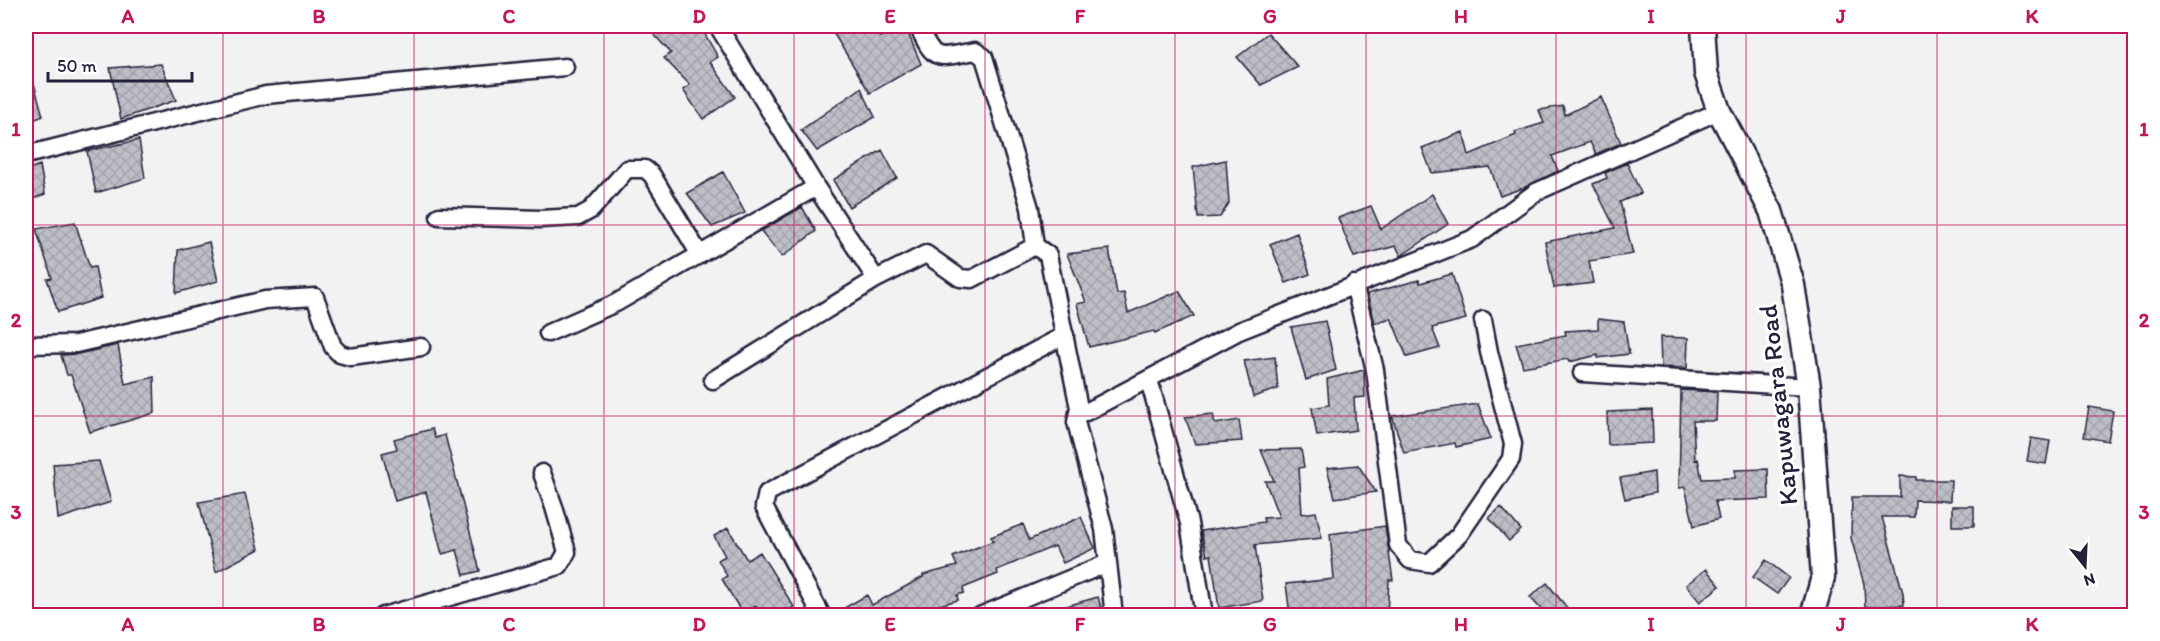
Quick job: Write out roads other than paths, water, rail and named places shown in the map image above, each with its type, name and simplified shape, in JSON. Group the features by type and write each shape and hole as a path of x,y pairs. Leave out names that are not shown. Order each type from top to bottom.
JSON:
{"street":[{"path":"718,26 816,188 876,279"},
{"path":"918,26 930,51 941,57 975,51 984,57 1030,208 1035,246 1048,255 1079,408 1076,422 1104,529 1114,615"},
{"name":"Kapuwagara Road","path":"1703,26 1706,73 1719,111 1771,211 1793,285 1809,387 1823,577 1812,615"},
{"path":"26,155 266,95 565,68"},
{"path":"1079,408 1086,412 1239,331 1472,239 1536,192 1719,111"},
{"path":"439,216 540,219 578,217 591,210 627,169 645,169 652,175 700,255"},
{"path":"548,333 616,303 816,188"},
{"path":"713,380 876,279 926,254 960,278 972,279 1035,246"},
{"path":"1354,284 1375,370 1398,545 1410,560 1429,563 1459,535 1511,459 1513,444 1483,320"},
{"path":"26,345 76,344 265,300 315,297 333,347 340,354 351,357 421,347"},
{"path":"822,615 764,507 767,493 1065,335"},
{"path":"1582,373 1809,387"},
{"path":"1149,380 1189,522 1204,615"},
{"path":"383,615 560,566 567,552 542,473"},
{"path":"980,615 1107,562"}]}
